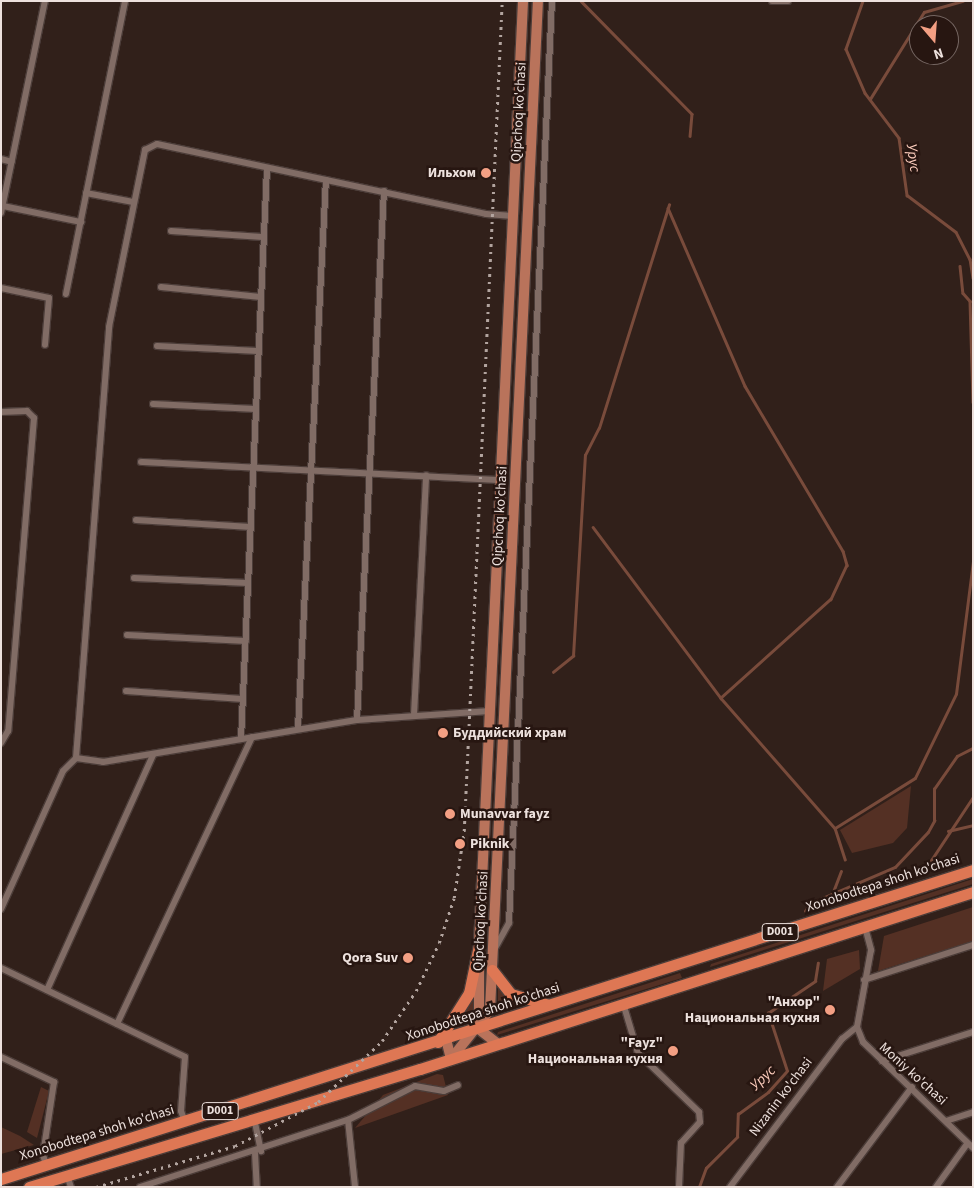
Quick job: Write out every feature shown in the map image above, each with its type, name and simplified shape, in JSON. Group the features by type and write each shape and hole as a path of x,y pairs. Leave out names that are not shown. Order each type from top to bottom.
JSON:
{"highway":[{"name":"Xonobodtepa shoh ko'chasi","path":"1,1179 479,1029 973,870"},
{"name":"D001","path":"29,1187 451,1059 973,892"},
{"path":"442,1040 469,993 479,945"},
{"path":"702,957 698,970 707,977"},
{"path":"492,970 520,999 556,1004"}],"main road":[{"name":"Qipchoq ko'chasi","path":"479,1029 479,945 523,1"},
{"name":"Qipchoq ko'chasi","path":"451,1059 479,1029 490,1010 538,1"},
{"path":"489,726 504,726"},
{"path":"479,1029 498,1044"},
{"path":"442,1040 451,1059"}],"street":[{"path":"1,213 45,1"},
{"path":"66,294 125,1"},
{"path":"493,950 509,924 552,1"},
{"path":"772,1 788,1"},
{"path":"1,909 64,771 76,758 109,327 142,155 152,144 513,216"},
{"path":"1,159 12,162"},
{"path":"241,740 267,168"},
{"path":"298,728 326,180"},
{"path":"357,720 384,191"},
{"path":"86,193 133,202"},
{"path":"3,206 81,222"},
{"path":"171,231 263,237"},
{"path":"161,287 260,296"},
{"path":"1,288 49,298 45,345"},
{"path":"157,346 258,351"},
{"path":"153,404 256,409"},
{"path":"1,412 27,411 34,418 8,730 1,743"},
{"path":"141,462 500,480"},
{"path":"414,715 426,475"},
{"path":"136,520 251,527"},
{"path":"134,578 248,583"},
{"path":"127,635 246,641"},
{"path":"126,691 243,699"},
{"path":"76,758 103,762 241,740 298,728 357,720 490,711"},
{"path":"117,1024 252,738"},
{"path":"47,990 153,755"},
{"path":"857,1027 864,980 871,950 865,927"},
{"path":"864,980 973,945"},
{"path":"1,968 186,1057 181,1110 185,1122"},
{"path":"623,1004 638,1053 700,1112 700,1122 681,1143 680,1187"},
{"name":"Moniy ko'chasi","path":"857,1027 866,1048 912,1087 970,1146"},
{"name":"Nizanin ko'chasi","path":"730,1187 842,1039 857,1027"},
{"path":"882,1061 973,1032"},
{"path":"1,1057 54,1082 43,1155 46,1165"},
{"path":"140,1187 258,1152 348,1120 408,1088 421,1085 444,1091 458,1084"},
{"path":"838,1187 912,1087"},
{"name":"Moniy ko'chasi","path":"946,1121 973,1112"},
{"path":"254,1118 258,1152 257,1187"},
{"path":"348,1120 352,1131 355,1187"},
{"path":"936,1187 970,1146"},
{"path":"67,1175 70,1187"}],"shaded area":[{"path":"911,786 907,828 893,843 852,853 840,830"},
{"path":"973,879 973,884 710,967 711,964"},
{"path":"973,907 973,941 878,971 884,936"},
{"path":"859,950 860,969 823,991 827,959"},
{"path":"680,973 682,978 497,1035 498,1032"},
{"path":"498,986 507,997 523,1005 498,1013"},
{"path":"474,993 474,1021 457,1026 467,1009"},
{"path":"437,1074 443,1075 448,1095 355,1128 383,1095"},
{"path":"41,1087 49,1091 37,1138 27,1132"},
{"path":"1,1127 20,1136 34,1145 1,1154"}],"waterway":[{"path":"581,1 692,114 690,136"},
{"name":"Урус","path":"863,1 846,49 865,93 899,138 907,195 956,232 970,259 973,278"},
{"path":"870,99 924,12 962,1"},
{"path":"553,672 573,656 585,455 599,428 669,205"},
{"path":"668,208 745,386 843,551 847,565 831,599 721,698"},
{"path":"960,266 963,293 970,301 973,402"},
{"path":"593,527 721,698 835,828 845,859"},
{"path":"835,828 915,778 956,694 973,561"},
{"name":"Урус","path":"805,911 811,903 895,867 928,832 934,821 934,789 957,756 973,748"},
{"path":"924,871 973,797"},
{"path":"948,831 973,825"},
{"path":"833,892 841,871"},
{"name":"Урус","path":"699,1187 706,1168 737,1137 738,1114 768,1092 787,1071 768,1013 815,981 818,963"}],"railway":[{"path":"96,1187 235,1146 318,1102 382,1041 416,991 439,943 454,898 464,831 502,1"}],"place":[{"name":"Ильхом","path":"486,173"},
{"name":"Буддийский храм","path":"443,733"},
{"name":"Munavvar fayz","path":"450,814"},
{"name":"Piknik","path":"460,844"},
{"name":"Qora Suv","path":"408,958"},
{"name":"\"Анхор\" Национальная кухня","path":"830,1010"},
{"name":"\"Fayz\" Национальная кухня","path":"673,1051"}]}
